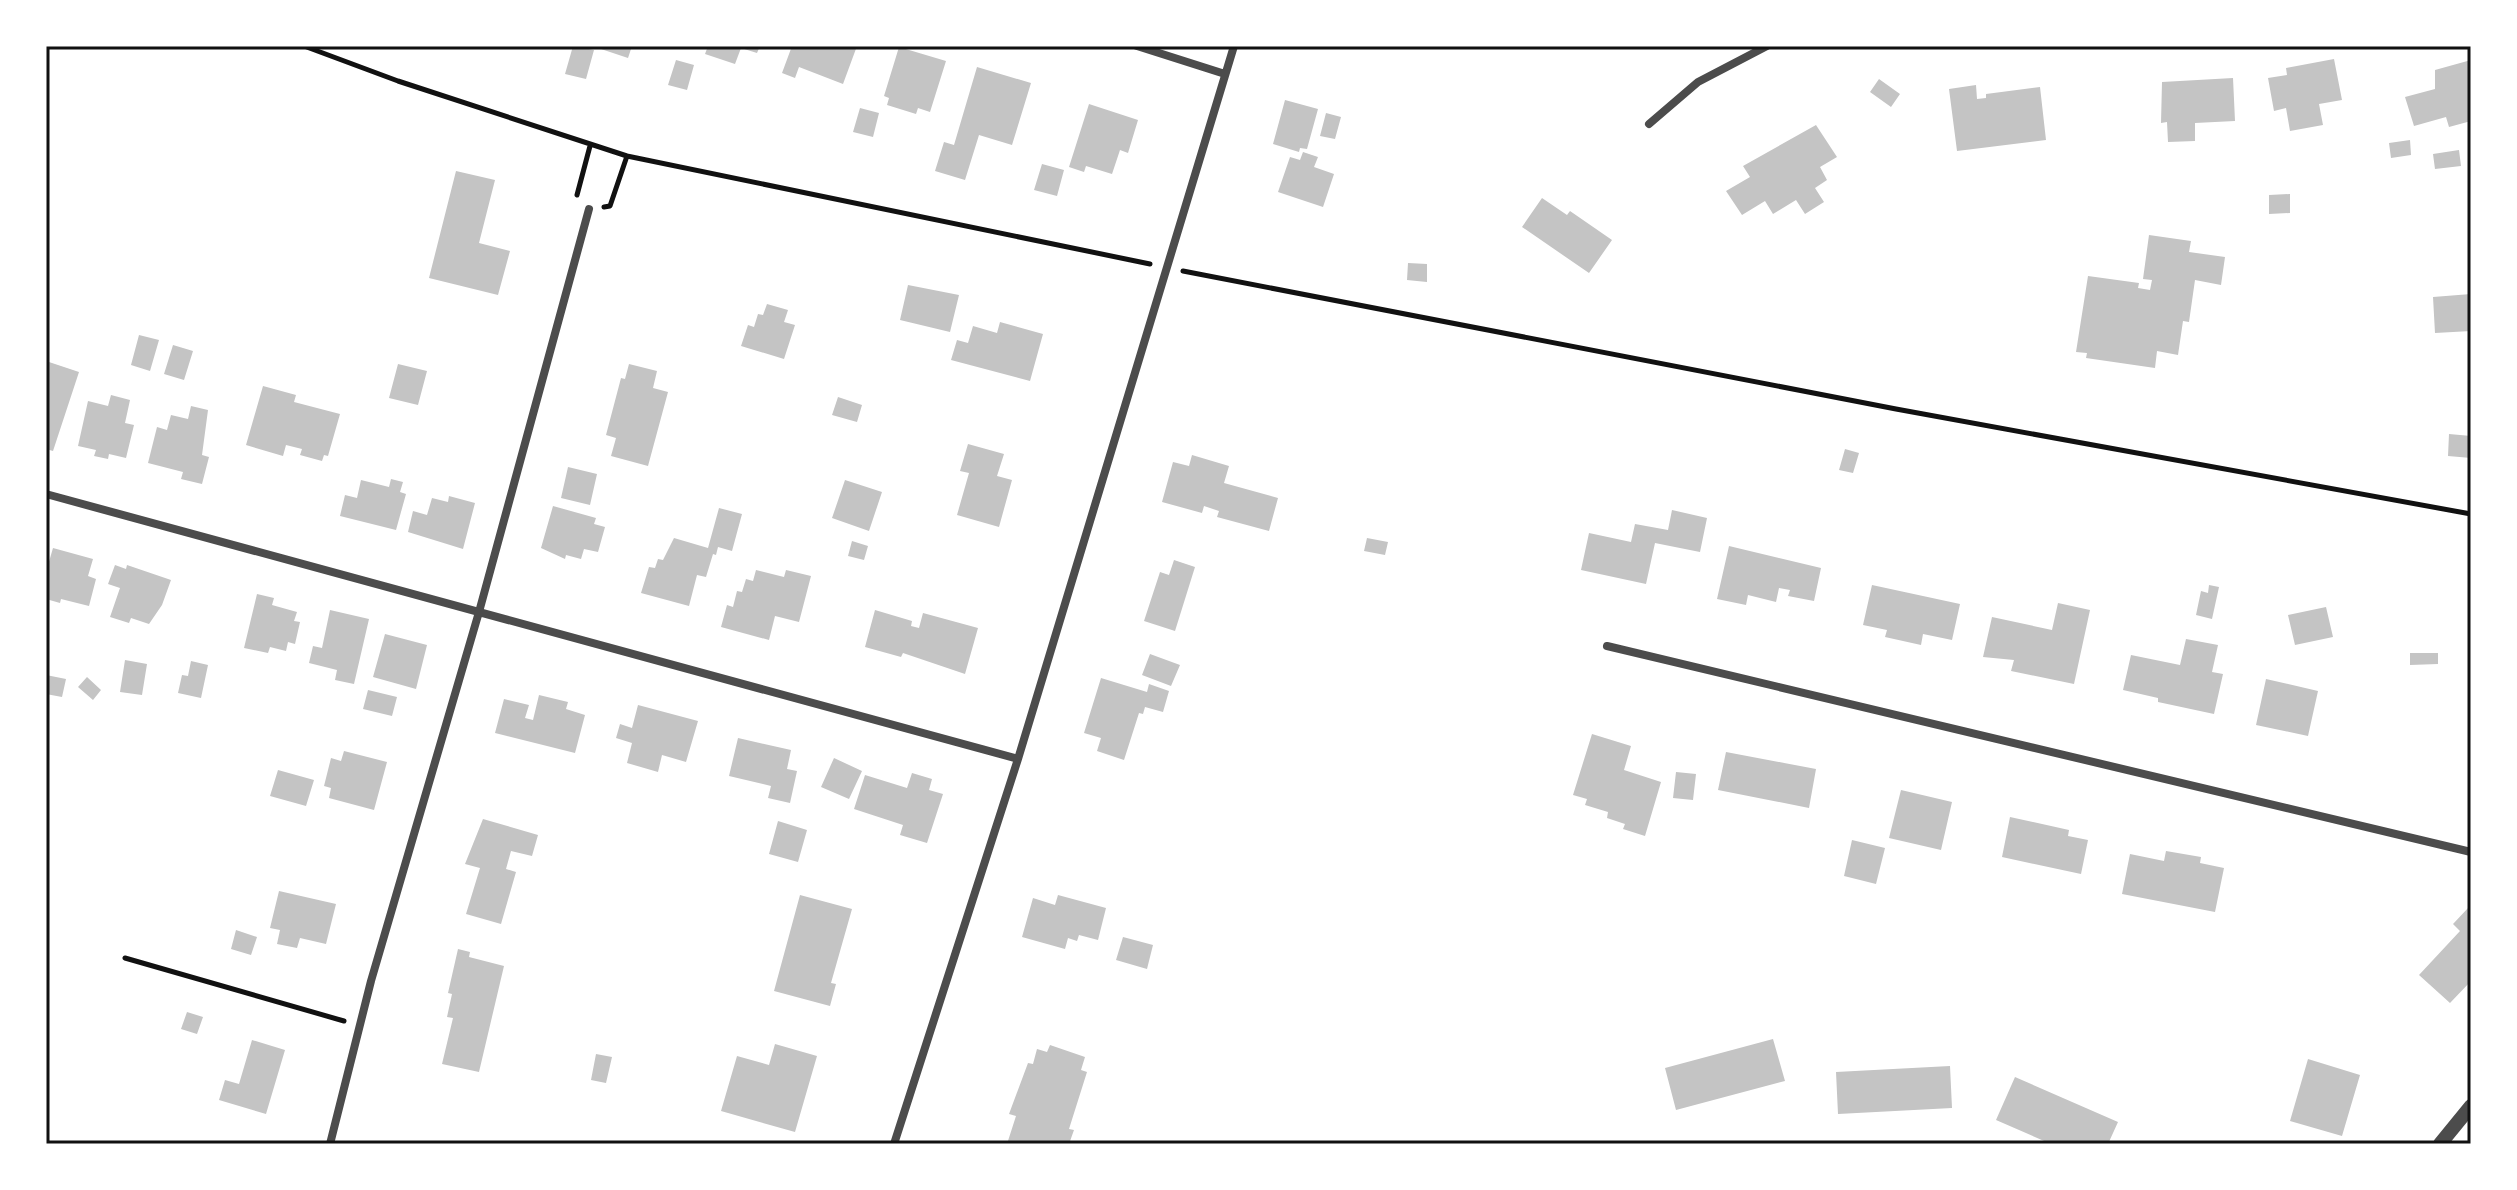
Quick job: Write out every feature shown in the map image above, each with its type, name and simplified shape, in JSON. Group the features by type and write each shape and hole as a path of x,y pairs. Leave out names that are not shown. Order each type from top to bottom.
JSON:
{"street":[{"path":"1137,46 1225,74"},
{"path":"894,1144 1018,759 1234,46"},
{"path":"1649,124 1698,82 1767,46"},
{"path":"330,1144 360,1025 479,612 589,209"},
{"path":"46,494 1018,759"},
{"path":"1607,646 2471,852"},
{"path":"2440,1144 2471,1106"}],"path":[{"path":"304,46 590,146 627,156 1147,263"},
{"path":"590,146 576,195 589,209 610,206 627,156"},
{"path":"1191,272 1896,409 2471,514"},
{"path":"125,958 360,1025"}],"building":[{"path":"573,46 594,50 586,79 565,74"},
{"path":"602,46 632,46 628,58 601,49"},
{"path":"708,46 760,46 757,53 741,48 735,64 705,54"},
{"path":"792,46 857,46 843,84 799,67 795,78 782,73"},
{"path":"899,47 946,61 930,112 918,108 916,114 887,105 889,98 884,96"},
{"path":"2334,59 2342,100 2319,104 2323,125 2290,131 2286,108 2274,111 2268,78 2287,75 2286,68"},
{"path":"676,60 694,65 687,90 668,85"},
{"path":"2471,60 2471,121 2449,127 2446,117 2414,126 2405,97 2435,89 2435,70"},
{"path":"977,67 1031,83 1012,145 979,135 965,180 935,171 944,142 954,145"},
{"path":"2233,78 2235,121 2195,123 2195,141 2168,142 2167,122 2161,123 2162,82"},
{"path":"1879,79 1900,94 1891,107 1870,92"},
{"path":"1976,85 1977,99 1986,98 1986,94 2040,87 2046,140 1957,151 1949,89"},
{"path":"1285,100 1318,109 1307,149 1300,148 1299,152 1273,144"},
{"path":"1089,104 1138,120 1128,153 1120,150 1112,174 1086,166 1084,172 1069,167"},
{"path":"860,108 879,113 873,137 853,132"},
{"path":"1326,113 1341,117 1335,139 1320,136"},
{"path":"1816,125 1837,157 1820,167 1827,180 1815,188 1824,202 1805,214 1796,200 1773,214 1765,201 1742,215 1726,191 1750,177 1743,166"},
{"path":"2410,140 2411,155 2391,158 2389,143"},
{"path":"2459,150 2461,166 2435,169 2433,154"},
{"path":"1303,152 1318,157 1314,167 1334,174 1323,207 1278,192 1290,157 1300,160"},
{"path":"1042,164 1064,170 1057,196 1034,190"},
{"path":"456,171 495,180 479,243 510,251 498,295 429,278"},
{"path":"2290,194 2290,213 2269,214 2269,195"},
{"path":"1542,198 1567,215 1570,211 1612,240 1589,273 1522,227"},
{"path":"2149,235 2191,241 2189,252 2225,257 2221,285 2195,280 2189,322 2183,321 2178,355 2157,351 2155,368 2086,358 2087,353 2076,352 2088,276 2139,283 2138,288 2150,290 2152,280 2143,279"},
{"path":"1408,263 1427,264 1427,282 1407,280"},
{"path":"908,285 959,295 950,332 900,320"},
{"path":"2471,294 2471,331 2435,333 2433,297"},
{"path":"767,304 788,310 784,322 795,325 784,359 741,346 748,325 754,327 758,314 763,315"},
{"path":"1000,322 1043,334 1030,381 951,360 957,340 968,343 973,326 997,333"},
{"path":"139,335 159,340 150,371 131,365"},
{"path":"173,345 193,351 184,380 164,374"},
{"path":"46,361 79,372 53,451 46,449"},
{"path":"398,364 427,371 418,405 389,398"},
{"path":"629,364 657,371 653,388 668,392 648,466 611,456 616,438 606,435 621,378 625,379"},
{"path":"263,386 296,395 294,402 340,414 328,456 324,455 322,461 300,455 302,449 286,445 283,456 246,445"},
{"path":"111,395 130,400 125,423 134,425 126,458 109,454 108,459 94,456 96,450 78,446 88,401 108,406"},
{"path":"838,397 862,405 857,422 832,415"},
{"path":"191,406 208,410 202,455 209,457 202,484 181,479 183,472 148,463 157,427 167,430 171,415 188,419"},
{"path":"2449,434 2471,436 2471,458 2448,456"},
{"path":"968,444 1004,454 997,476 1012,480 999,527 957,515 969,473 960,471"},
{"path":"1845,449 1859,453 1853,473 1839,470"},
{"path":"1192,455 1229,466 1224,483 1278,498 1269,531 1217,517 1219,511 1204,506 1202,513 1162,502 1173,462 1189,466"},
{"path":"568,467 597,474 590,505 561,498"},
{"path":"391,479 403,482 400,492 406,494 396,530 340,516 345,495 357,498 361,480 389,487"},
{"path":"845,480 882,492 869,531 832,518"},
{"path":"449,496 475,503 463,549 408,532 413,511 427,515 432,498 448,502"},
{"path":"553,506 596,518 594,524 605,527 598,552 584,549 581,559 566,555 565,559 541,548"},
{"path":"719,508 742,514 732,551 718,547 706,577 697,575 689,606 641,593 649,567 655,568 658,559 663,560 674,538 708,548"},
{"path":"1672,510 1707,518 1700,552 1655,543 1646,584 1581,570 1589,533 1631,542 1635,524 1668,530"},
{"path":"1367,538 1388,542 1385,555 1364,551"},
{"path":"852,541 868,546 864,560 848,556"},
{"path":"1729,546 1821,568 1814,601 1788,596 1790,590 1779,588 1776,602 1748,595 1746,605 1717,599"},
{"path":"53,548 93,559 88,576 96,579 89,606 61,599 60,603 46,599 46,572"},
{"path":"1174,560 1195,567 1175,631 1144,621 1160,572 1169,575"},
{"path":"115,565 126,569 127,565 171,580 162,605 149,624 131,618 129,623 110,617 120,588 108,584"},
{"path":"756,570 784,577 786,570 811,576 799,622 775,616 769,640 721,627 727,605 733,607 737,591 742,592 746,579 753,581"},
{"path":"1872,585 1960,604 1952,640 1923,634 1921,645 1885,637 1887,630 1863,625"},
{"path":"2209,585 2219,587 2212,619 2196,615 2201,591 2208,593"},
{"path":"257,594 274,598 272,605 297,612 294,621 300,622 295,644 288,642 286,651 270,647 268,653 244,648"},
{"path":"2058,603 2090,610 2074,684 2011,671 2014,660 1983,657 1992,617 2052,630"},
{"path":"2326,607 2333,637 2295,645 2288,615"},
{"path":"330,610 369,619 354,684 335,680 337,670 309,663 313,646 322,648"},
{"path":"875,610 912,621 911,626 919,628 923,613 978,628 965,674 903,653 901,657 865,647"},
{"path":"385,634 427,645 416,689 373,677"},
{"path":"2186,639 2218,645 2212,672 2223,674 2214,714 2158,702 2158,698 2123,690 2131,655 2180,665"},
{"path":"2410,653 2438,653 2438,664 2410,665"},
{"path":"1150,654 1180,665 1171,686 1142,675"},
{"path":"125,660 147,664 142,695 120,692"},
{"path":"191,661 208,665 201,698 178,693 182,675 188,676"},
{"path":"46,675 66,679 62,697 46,694"},
{"path":"87,677 101,690 93,700 78,687"},
{"path":"1101,678 1147,692 1149,684 1169,691 1163,712 1145,707 1143,714 1139,713 1124,760 1097,751 1101,738 1084,733"},
{"path":"2266,679 2318,691 2308,736 2256,725"},
{"path":"368,690 397,697 392,716 363,709"},
{"path":"539,695 568,702 566,709 585,715 575,753 495,733 504,699 529,705 525,718 533,720"},
{"path":"638,705 698,721 686,762 662,755 658,772 627,763 632,743 616,738 620,724 632,728"},
{"path":"1592,734 1631,746 1624,770 1661,782 1645,836 1623,829 1625,824 1607,818 1608,812 1585,805 1587,799 1573,795"},
{"path":"738,738 791,750 787,769 797,771 790,803 768,798 771,786 729,776"},
{"path":"344,751 387,762 374,810 329,798 331,788 324,786 331,758 341,761"},
{"path":"1726,752 1816,769 1809,808 1718,790"},
{"path":"834,758 862,771 849,799 821,787"},
{"path":"278,770 314,780 306,806 270,796"},
{"path":"1676,772 1696,774 1693,800 1673,798"},
{"path":"912,773 932,779 929,790 943,794 927,843 900,835 903,825 854,809 865,775 907,788"},
{"path":"1901,790 1952,802 1941,850 1889,838"},
{"path":"2010,817 2069,830 2068,836 2088,840 2081,874 2002,857"},
{"path":"483,819 538,835 532,856 511,851 506,869 516,872 501,924 466,914 480,868 465,864"},
{"path":"778,821 807,830 798,862 769,854"},
{"path":"1852,840 1885,848 1876,884 1844,876"},
{"path":"2166,851 2201,857 2200,863 2224,868 2215,912 2122,894 2130,854 2164,861"},
{"path":"279,891 336,904 326,944 300,938 297,948 277,944 280,930 270,928"},
{"path":"800,895 852,909 831,983 836,984 830,1006 774,991"},
{"path":"1058,895 1106,908 1098,940 1079,935 1077,941 1068,938 1065,949 1022,937 1033,898 1055,905"},
{"path":"2469,907 2471,981 2450,1003 2419,975 2460,931 2453,924"},
{"path":"236,930 257,937 251,955 231,949"},
{"path":"1123,937 1153,945 1147,969 1116,960"},
{"path":"458,949 470,952 469,957 504,966 479,1072 442,1064 453,1018 447,1017 452,994 448,993"},
{"path":"187,1012 203,1017 197,1034 181,1029"},
{"path":"1773,1039 1785,1081 1676,1110 1665,1068"},
{"path":"252,1040 285,1050 266,1114 219,1100 225,1080 239,1084"},
{"path":"775,1044 817,1056 795,1132 721,1111 737,1056 769,1065"},
{"path":"1050,1045 1085,1057 1081,1070 1087,1072 1069,1129 1074,1130 1069,1144 1007,1144 1016,1116 1009,1114 1028,1063 1033,1064 1037,1049 1047,1052"},
{"path":"596,1054 612,1057 606,1083 591,1080"},
{"path":"2308,1059 2360,1075 2342,1136 2290,1121"},
{"path":"1950,1066 1952,1108 1838,1114 1836,1072"},
{"path":"2015,1077 2118,1122 2108,1144 2051,1144 1996,1120"}]}
